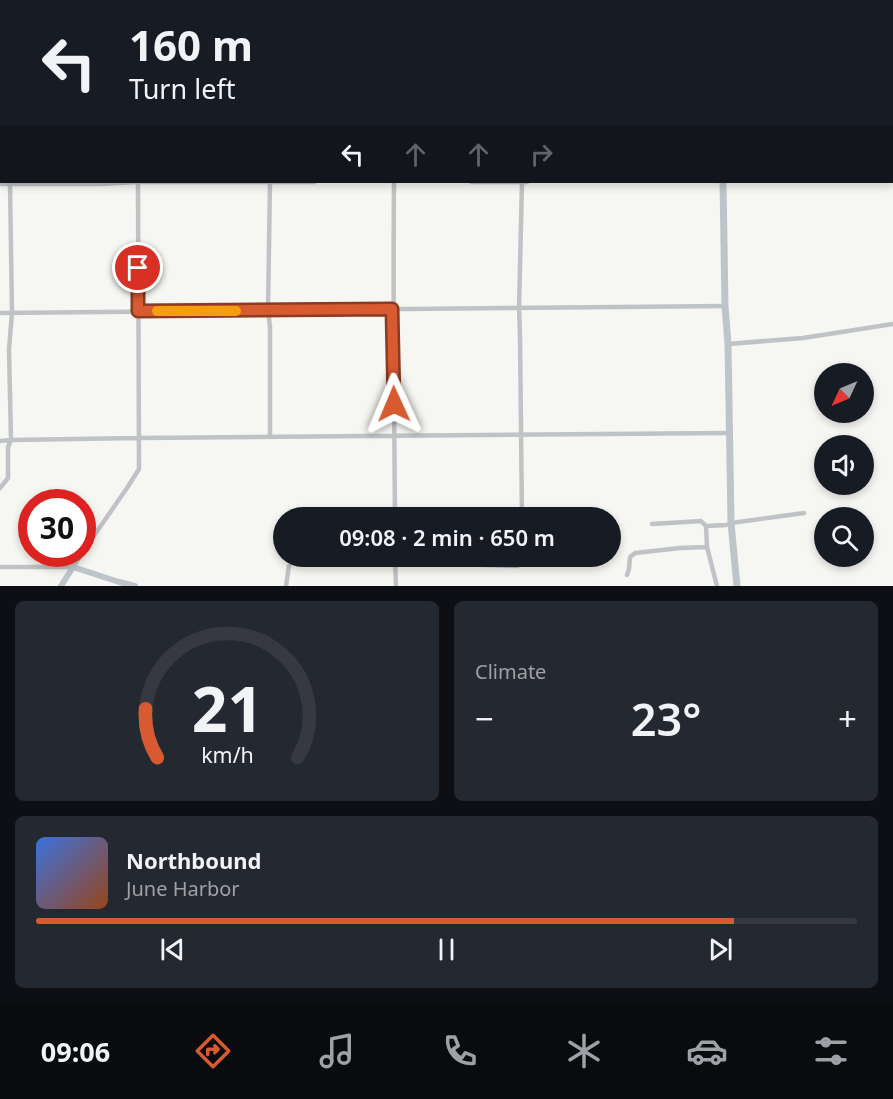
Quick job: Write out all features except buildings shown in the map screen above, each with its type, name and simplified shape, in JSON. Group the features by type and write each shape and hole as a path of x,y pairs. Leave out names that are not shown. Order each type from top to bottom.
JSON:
{"main road":[{"path":"723,183 724,306 728,344 731,523 737,586"}],"street":[{"path":"0,488 8,478 8,447 11,440 10,183"},
{"path":"0,184 119,183"},
{"path":"96,533 137,473 139,463 138,183"},
{"path":"270,183 268,310 270,437"},
{"path":"394,183 392,309 395,507"},
{"path":"522,183 519,308 522,507"},
{"path":"0,313 724,306"},
{"path":"728,344 803,338 893,324"},
{"path":"0,441 729,434"},
{"path":"706,526 804,513"},
{"path":"652,524 702,521 706,526 707,547 717,586"},
{"path":"627,575 630,557 635,553 707,547"},
{"path":"0,567 18,567"},
{"path":"61,586 73,567 135,586"},
{"path":"286,586 289,567"},
{"path":"395,567 396,586"}],"slow traffic":[{"path":"157,311 236,311"}],"route":[{"path":"138,268 138,311 392,309 394,404"}]}
